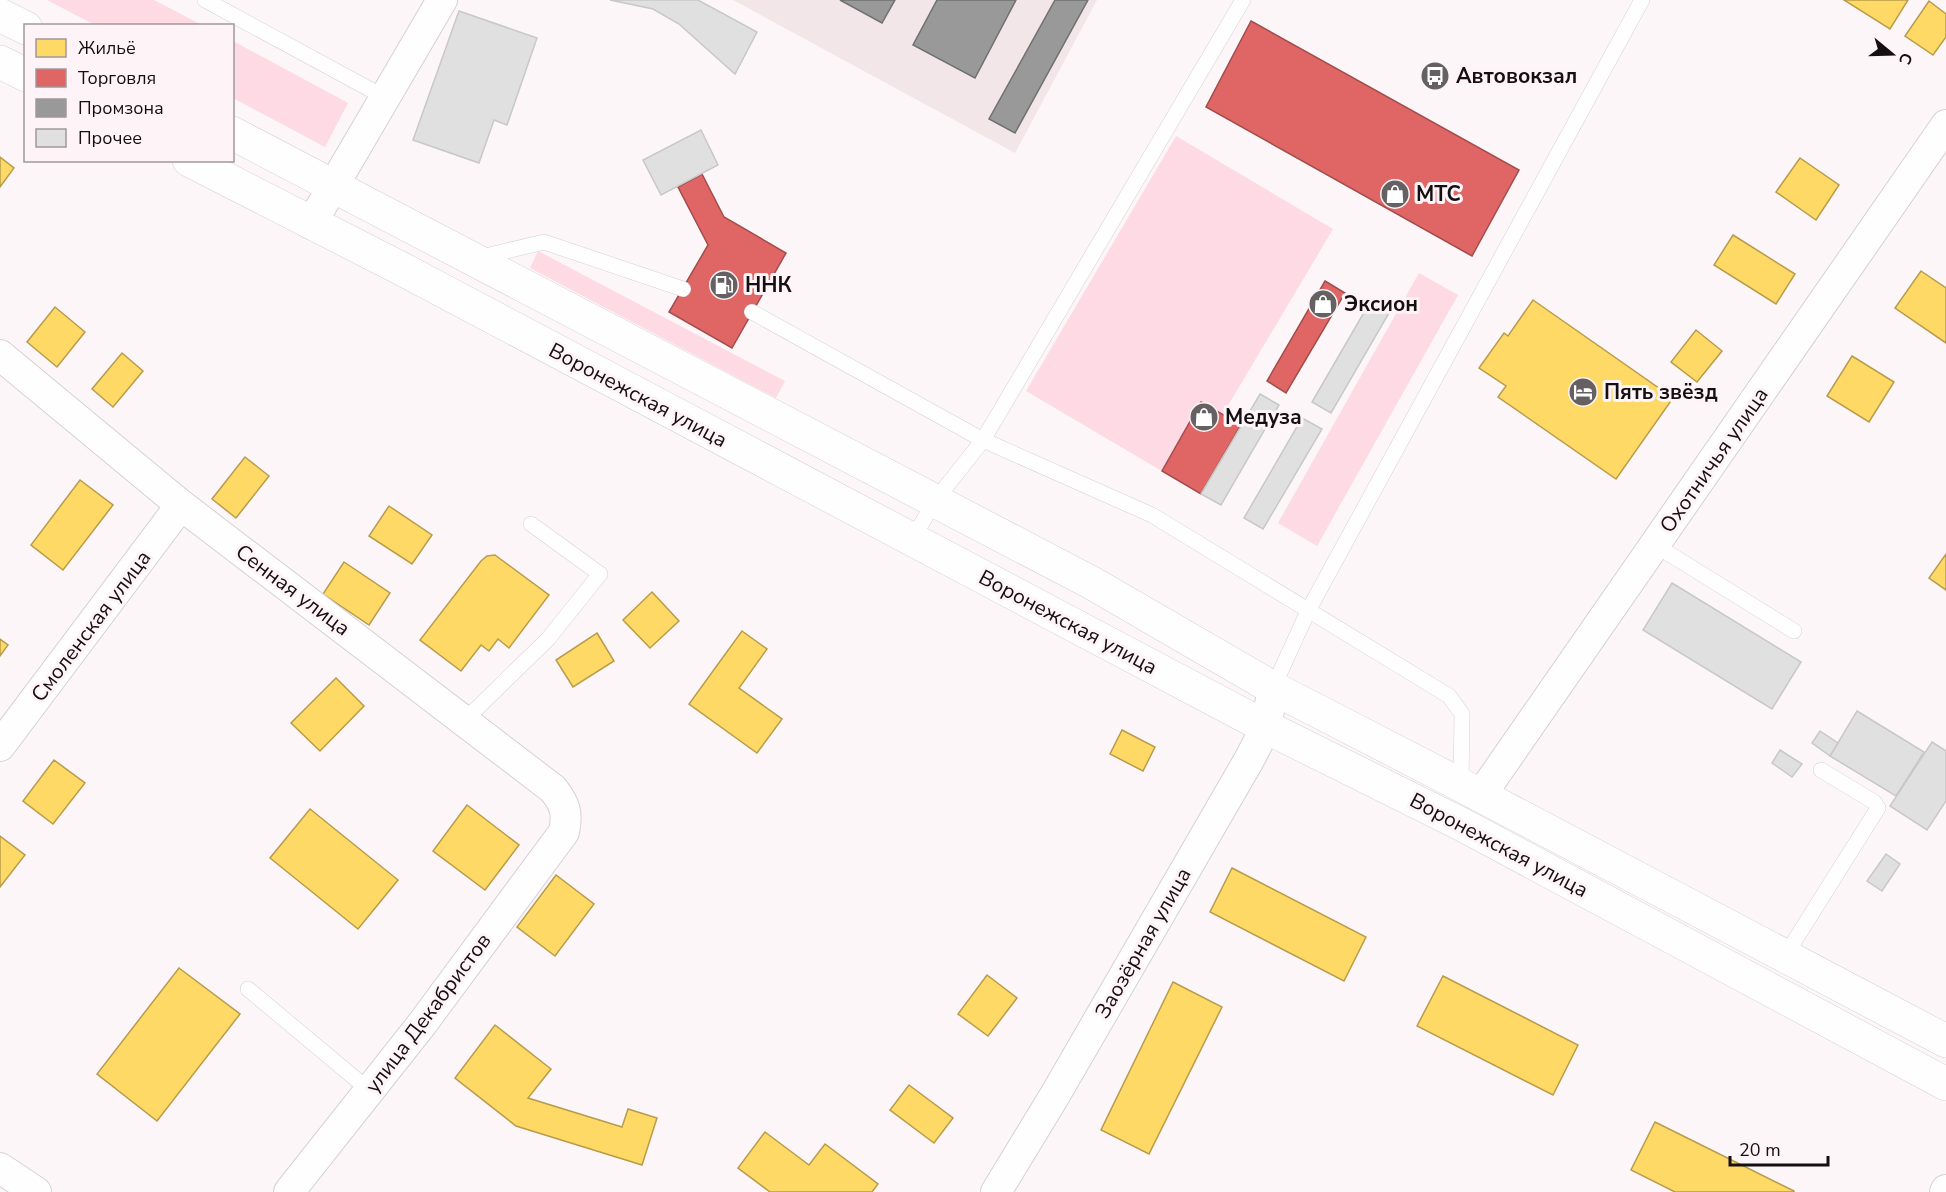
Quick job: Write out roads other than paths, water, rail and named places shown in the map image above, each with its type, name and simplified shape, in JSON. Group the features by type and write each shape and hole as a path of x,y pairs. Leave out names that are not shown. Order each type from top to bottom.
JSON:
{"main road":[{"path":"0,15 24,27"},
{"path":"0,62 24,74"},
{"name":"Воронежская улица","path":"234,134 334,184 934,502 1092,583 1273,688 1946,1041"},
{"name":"Воронежская улица","path":"193,162 402,269 1266,727 1461,824 1946,1084"}],"street":[{"path":"311,224 442,0"},
{"name":"Охотничья улица","path":"1471,790 1655,545 1946,125"},
{"name":"Сенная улица","path":"0,355 181,505 553,789 564,802 568,815 564,832"},
{"name":"Смоленская улица","path":"0,746 181,505"},
{"name":"Заозёрная улица","path":"996,1192 1056,1095 1266,727 1273,688"},
{"name":"улица Декабристов","path":"289,1192 422,1024 564,832"},
{"path":"0,1168 36,1192"}],"lane":[{"path":"205,0 386,98"},
{"path":"912,540 934,502 983,440 1244,0"},
{"path":"1273,688 1309,609 1642,0"},
{"path":"474,258 544,242 683,289"},
{"path":"752,312 983,440 1152,515 1449,696 1458,705 1462,714 1471,790"},
{"path":"464,721 549,639 600,574 531,524"},
{"path":"1655,545 1794,631"},
{"path":"1785,956 1878,808 1874,802 1821,770"},
{"path":"248,988 369,1090"}],"place":[{"name":"Автовокзал","path":"1435,76"},
{"name":"МТС","path":"1395,194"},
{"name":"ННК","path":"724,285"},
{"name":"Эксион","path":"1323,304"},
{"name":"Пять звёзд","path":"1583,392"},
{"name":"Медуза","path":"1204,417"}]}
